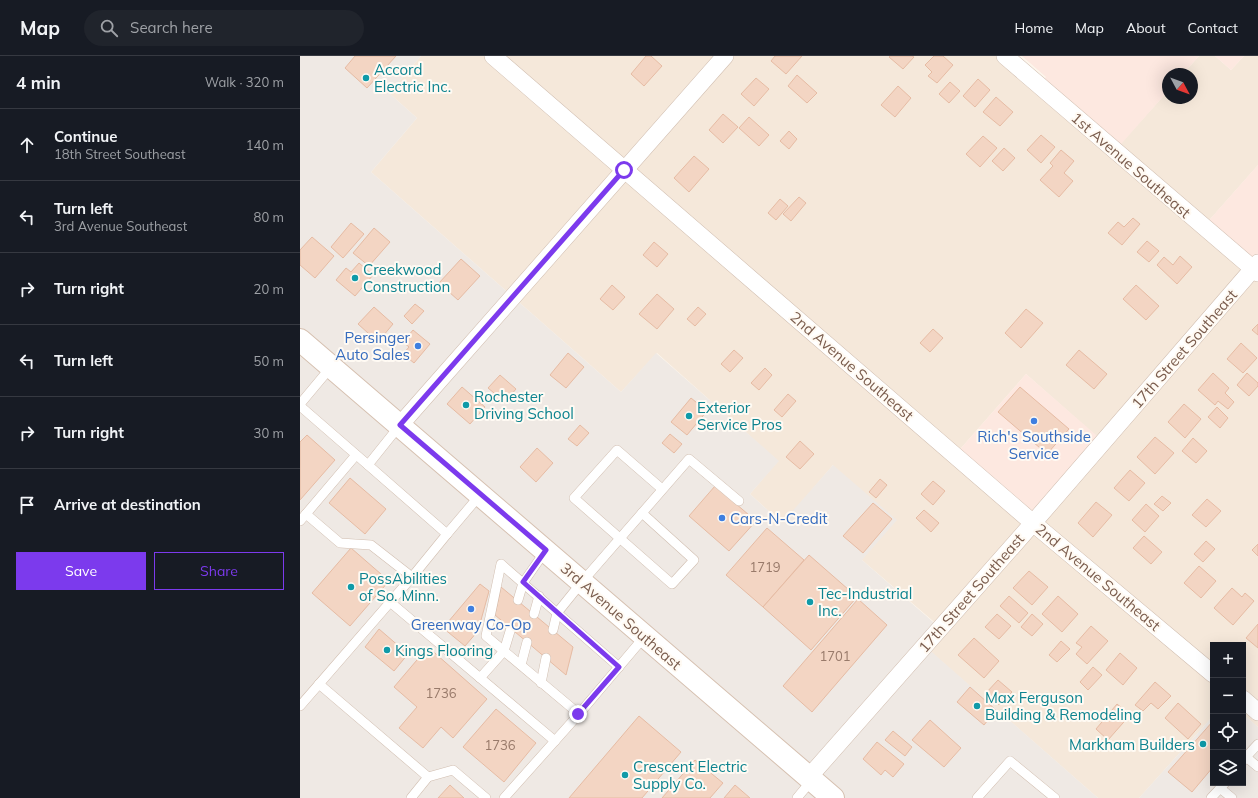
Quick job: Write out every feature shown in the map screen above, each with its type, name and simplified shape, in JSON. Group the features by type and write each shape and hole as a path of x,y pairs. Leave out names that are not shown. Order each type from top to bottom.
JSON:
{"main road":[{"name":"3rd Avenue Southeast","path":"300,340 833,798"}],"street":[{"name":"2nd Avenue Southeast","path":"493,56 1033,523 1210,671"},
{"path":"400,425 725,56"},
{"name":"1st Avenue Southeast","path":"1005,56 1256,268"},
{"name":"17th Street Southeast","path":"810,778 1256,268"},
{"path":"1246,702 1258,712"}],"lane":[{"path":"331,366 300,405 447,534"},
{"path":"368,465 400,425"},
{"path":"642,513 694,560 672,584 574,498 617,450 662,489"},
{"path":"356,454 303,518 340,544 371,545 412,577"},
{"path":"553,630 557,613 689,459 740,501"},
{"path":"300,706 412,577 480,495"},
{"path":"518,600 523,582 546,550"},
{"path":"578,714 486,636 501,564 619,667"},
{"path":"534,614 539,596"},
{"path":"390,602 555,741"},
{"path":"480,678 504,650 511,628"},
{"path":"504,798 645,636"},
{"path":"521,665 527,642"},
{"path":"541,682 546,658"},
{"path":"319,684 428,777"},
{"path":"1246,758 1258,744"},
{"path":"1246,760 1258,766"},
{"path":"977,798 1010,761 1055,798"},
{"path":"411,798 428,777 453,770 486,798"},
{"path":"797,798 810,778"},
{"path":"1211,798 1223,786 1232,798"}],"shaded area":[{"path":"300,56 421,56 389,93 417,118 371,172 621,392 656,353 779,461 750,494 782,523 833,465 897,520 862,560 940,628 925,646 1098,798 300,798"},
{"path":"421,56 1005,56 1115,150 1162,98 1162,104 1198,104 1198,68 1188,68 1199,56 1215,56 1231,70 1244,56 1258,56 1258,165 1204,226 1258,273 1258,727 1246,717 1246,642 1210,642 1210,719 1139,798 1098,798 924,646 940,627 862,560 833,465 783,524 750,494 778,461 657,353 621,392 371,172 417,118 389,93","holes":["1026,374 1103,442 955,455"]},
{"path":"1022,56 1199,56 1188,68 1162,68 1162,98 1115,151 1039,86 1046,77"},
{"path":"1215,56 1244,56 1231,70"},
{"path":"1258,165 1258,273 1204,226"},
{"path":"1026,374 1104,442 1033,523 955,455"},
{"path":"1246,717 1258,727 1258,798 1139,798 1210,719 1210,786 1246,786"}],"building":[{"name":"Accord Electric Inc.","path":"355,56 396,56 367,88 345,68"},
{"path":"646,56 651,56 662,66 644,86 631,74"},
{"path":"775,56 802,56 786,74 771,61"},
{"path":"934,56 943,56 953,65 937,83 928,76 932,72 925,65"},
{"path":"889,57 914,57 903,69"},
{"path":"797,75 817,93 807,103 788,86"},
{"path":"756,78 769,89 754,106 741,94"},
{"path":"978,79 990,90 975,107 963,96"},
{"path":"950,82 960,91 949,103 939,94"},
{"path":"898,86 911,98 895,117 881,105"},
{"path":"996,97 1013,112 1000,126 983,112"},
{"path":"723,114 738,127 723,143 709,130"},
{"path":"749,117 769,135 759,146 739,128"},
{"path":"789,131 797,139 789,149 780,141"},
{"path":"1041,135 1055,147 1041,163 1027,150"},
{"path":"983,136 997,148 980,167 966,154"},
{"path":"1004,148 1015,158 1003,171 992,161"},
{"path":"1061,150 1074,161 1064,173 1073,181 1059,197 1040,180 1053,166 1050,163"},
{"path":"694,156 709,169 689,192 674,178"},
{"path":"799,197 806,203 791,221 783,214"},
{"path":"780,199 788,206 776,220 768,213"},
{"path":"1133,218 1140,224 1122,245 1108,233 1118,222 1124,227"},
{"path":"351,223 364,234 343,258 331,247"},
{"path":"374,228 390,242 369,266 353,253"},
{"path":"312,237 334,256 315,278 300,265 300,250"},
{"path":"1147,241 1159,251 1149,262 1137,252"},
{"path":"654,242 668,254 657,267 643,255"},
{"path":"1180,256 1192,267 1177,284 1157,265 1164,257 1173,265"},
{"path":"461,259 480,276 458,300 439,283"},
{"name":"Creekwood Construction","path":"359,263 373,275 355,296 336,280 346,268 351,272"},
{"path":"612,285 625,297 613,310 600,299"},
{"path":"1136,285 1159,306 1146,320 1123,299"},
{"path":"657,294 674,309 657,329 639,314"},
{"path":"415,304 424,311 412,324 404,316"},
{"path":"374,307 393,324 378,342 358,324"},
{"path":"698,307 706,314 695,326 687,319"},
{"path":"1026,309 1043,323 1021,348 1005,333"},
{"path":"1258,324 1258,335 1252,330"},
{"path":"933,329 943,338 930,352 920,343"},
{"name":"Persinger Auto Sales","path":"413,330 430,344 414,363 403,354 409,347 403,342"},
{"path":"1241,343 1257,358 1243,373 1227,359"},
{"path":"734,350 743,358 730,372 721,364"},
{"path":"1079,350 1107,374 1094,389 1066,365"},
{"path":"568,353 584,367 566,388 550,375"},
{"path":"765,368 772,375 759,390 751,383"},
{"path":"1213,373 1229,388 1225,393 1234,402 1228,409 1218,401 1215,405 1198,390"},
{"path":"1247,373 1258,383 1258,386 1249,396 1237,385"},
{"path":"500,375 516,389 505,402 488,388"},
{"name":"Rochester Driving School","path":"462,387 485,407 470,424 447,404"},
{"name":"Rich's Southside Service","path":"1020,387 1069,429 1047,454 998,412"},
{"path":"788,394 796,401 782,417 774,410"},
{"name":"Exterior Service Pros","path":"691,398 707,411 687,435 671,422"},
{"path":"1184,404 1201,419 1185,438 1168,422"},
{"path":"1217,407 1228,418 1220,428 1208,417"},
{"path":"580,425 589,433 577,446 568,439"},
{"path":"670,434 682,444 674,453 662,443"},
{"path":"307,435 335,460 300,500 300,442"},
{"path":"1155,437 1174,453 1155,474 1137,457"},
{"path":"1193,438 1207,451 1196,463 1182,451"},
{"path":"800,441 814,454 800,469 786,457"},
{"path":"537,448 553,463 536,482 520,467"},
{"path":"1130,470 1145,483 1129,501 1114,488"},
{"path":"350,478 386,509 365,534 329,503"},
{"path":"880,479 887,485 876,498 869,492"},
{"path":"933,481 945,491 933,505 921,494"},
{"name":"Cars-N-Credit","path":"715,486 756,521 729,551 689,516"},
{"path":"1162,496 1171,503 1163,511 1154,504"},
{"path":"1207,499 1221,511 1206,527 1192,515"},
{"path":"1096,502 1112,515 1093,537 1078,523"},
{"path":"873,503 892,519 863,553 843,536"},
{"path":"1146,504 1159,516 1145,532 1132,520"},
{"path":"924,510 939,523 931,532 916,518"},
{"path":"767,528 804,560 763,607 726,575"},
{"path":"1144,536 1162,552 1151,564 1133,548"},
{"path":"1206,541 1215,549 1203,562 1194,554"},
{"path":"1258,544 1258,556 1252,550"},
{"name":"PossAbilities of So. Minn.","path":"351,548 389,581 350,626 312,593"},
{"name":"Tec-Industrial Inc.","path":"809,555 857,597 811,650 763,607"},
{"path":"1199,566 1216,581 1201,598 1184,583"},
{"path":"1029,571 1048,587 1032,605 1013,588"},
{"name":"Greenway Co-Op","path":"480,584 489,591 478,631 465,646 443,628"},
{"path":"501,587 573,647 566,675 495,615"},
{"path":"1232,588 1242,597 1245,593 1254,601 1233,625 1214,608"},
{"path":"1009,596 1028,613 1019,623 1000,606"},
{"path":"1058,596 1078,614 1062,632 1042,614"},
{"path":"858,599 887,625 812,712 783,686"},
{"path":"997,614 1011,626 999,639 985,627"},
{"path":"1032,614 1043,624 1032,636 1021,627"},
{"path":"1258,624 1258,648 1246,638"},
{"path":"1091,626 1108,641 1087,664 1076,654 1082,647 1076,643"},
{"name":"Kings Flooring","path":"379,629 408,654 394,671 365,647"},
{"path":"974,638 999,661 984,678 958,655"},
{"path":"1061,641 1070,649 1057,662 1049,655"},
{"path":"428,647 487,699 453,738 441,727 423,748 399,728 417,707 394,687"},
{"path":"1120,653 1137,668 1123,685 1106,670"},
{"path":"1093,667 1102,675 1088,690 1080,682"},
{"path":"998,680 1012,692 999,705 986,693"},
{"path":"1155,682 1171,696 1158,709 1151,703 1143,711 1135,705"},
{"name":"Max Ferguson Building & Remodeling","path":"970,687 996,710 984,725 957,702"},
{"path":"1178,703 1201,724 1188,739 1165,718"},
{"path":"1117,704 1130,715 1108,740 1096,729"},
{"path":"496,709 536,743 504,782 463,747"},
{"name":"Crescent Electric Supply Co.","path":"639,716 681,752 642,798 569,798"},
{"path":"930,720 961,748 944,767 912,740"},
{"name":"Markham Builders","path":"1210,724 1210,771 1192,792 1168,772"},
{"path":"893,731 912,747 905,756 885,740"},
{"path":"877,742 904,764 893,777 885,770 881,775 863,759"},
{"path":"695,760 723,783 710,798 662,798"},
{"path":"450,785 464,798 438,798"},
{"path":"735,785 750,798 724,798"}],"place":[{"name":"Accord Electric Inc.","path":"366,78"},
{"name":"Creekwood Construction","path":"355,278"},
{"name":"Persinger Auto Sales","path":"418,346"},
{"name":"Rochester Driving School","path":"466,405"},
{"name":"Exterior Service Pros","path":"689,416"},
{"name":"Rich's Southside Service","path":"1034,421"},
{"name":"Cars-N-Credit","path":"722,518"},
{"name":"PossAbilities of So. Minn.","path":"351,587"},
{"name":"Tec-Industrial Inc.","path":"810,602"},
{"name":"Greenway Co-Op","path":"471,609"},
{"name":"Kings Flooring","path":"387,650"},
{"name":"Max Ferguson Building & Remodeling","path":"977,706"},
{"name":"Markham Builders","path":"1203,744"},
{"name":"Crescent Electric Supply Co.","path":"625,775"}],"route":[{"path":"578,714 619,667 523,582 546,550 400,425 624,170"}]}
